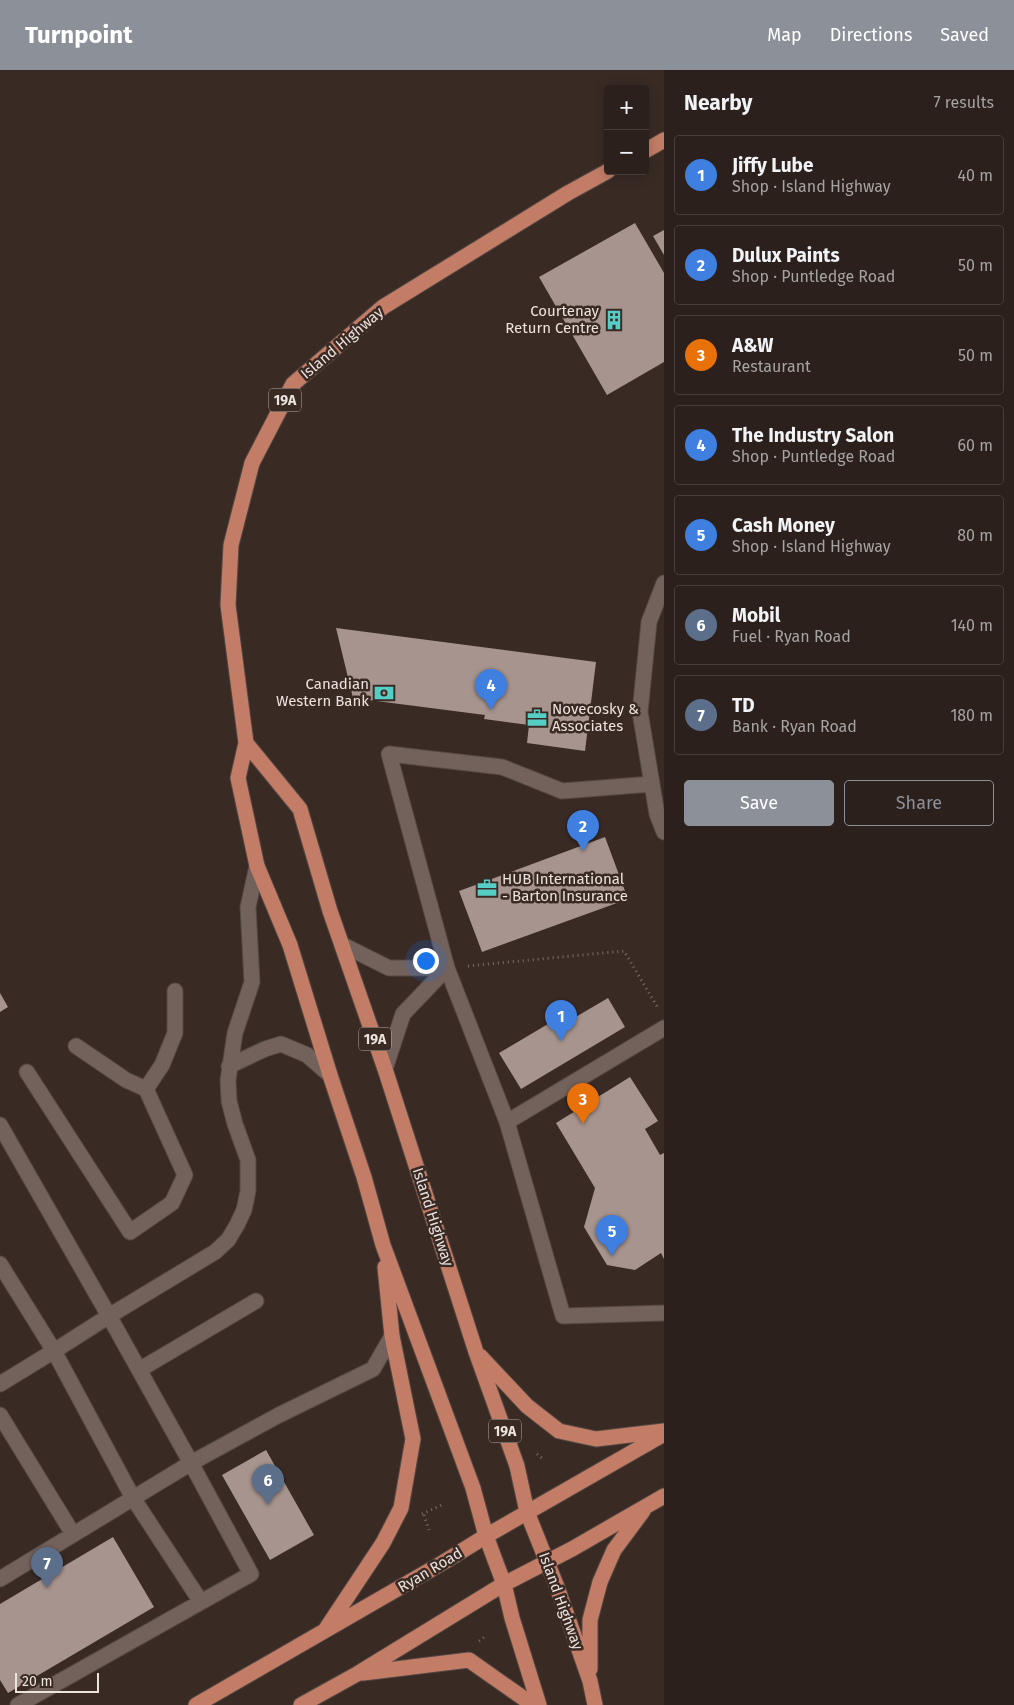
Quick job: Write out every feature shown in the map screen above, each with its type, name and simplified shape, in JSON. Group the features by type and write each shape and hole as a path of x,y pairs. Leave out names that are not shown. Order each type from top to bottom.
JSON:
{"main road":[{"path":"649,149 664,140"},
{"name":"Island Highway","path":"539,1705 512,1618 504,1584 486,1536 473,1488 383,1245 364,1177 290,945 257,866 238,778 246,743 228,605 231,545 252,463 293,384 383,307 568,193 604,173"},
{"name":"Island Highway","path":"246,743 300,809 330,911 385,1069 476,1352 517,1466 528,1512 590,1681 595,1705"},
{"path":"324,1632 383,1543 401,1508 413,1438 392,1336 383,1245"},
{"path":"476,1352 528,1406 559,1431 596,1439 664,1432"},
{"name":"Ryan Road","path":"196,1705 664,1432"},
{"path":"301,1705 357,1674 504,1584 664,1496"},
{"path":"590,1681 590,1620 600,1582 614,1550 647,1506"},
{"path":"357,1674 469,1660 533,1705"}],"street":[{"path":"664,583 649,622 640,712 657,814 664,832"},
{"path":"652,784 562,791 502,767 389,754 447,968 506,1122 563,1316 664,1313"},
{"path":"0,1384 215,1252 228,1240 244,1210 248,1191 248,1160 229,1101 229,1066 235,1033 252,982 248,908 257,866"},
{"path":"343,945 389,968 447,968"},
{"path":"385,1069 403,1014 447,968"},
{"path":"146,1089 162,1065 175,1033 175,990"},
{"path":"506,1122 664,1028"},
{"path":"229,1066 265,1049 282,1044 306,1055 330,1075"},
{"path":"27,1072 130,1232 172,1204 186,1175 146,1089 126,1080 76,1046"},
{"path":"0,1125 109,1316 251,1574 18,1705"},
{"path":"0,1264 54,1352 133,1498 201,1602"},
{"path":"139,1370 256,1301"},
{"path":"2,1573 73,1534 191,1463 279,1415 373,1369 392,1336"},
{"path":"0,1415 73,1534"}],"path":[{"path":"447,968 624,951 659,1010"},
{"path":"535,1453 544,1460"},
{"path":"417,1512 424,1514 444,1504"},
{"path":"424,1514 429,1530"},
{"path":"479,1640 487,1635"}],"building":[{"name":"Courtenay Return Centre","path":"635,223 664,273 664,362 607,395 539,277"},
{"path":"664,230 664,255 653,236"},
{"path":"336,628 596,662 585,751 527,743 529,725 484,719 485,715 353,698"},
{"path":"605,837 628,899 482,952 459,891"},
{"path":"0,993 8,1007 0,1012"},
{"path":"608,998 625,1027 521,1089 499,1053 553,1021 557,1028"},
{"path":"630,1077 658,1121 645,1129 660,1155 664,1153 664,1259 661,1253 635,1270 607,1265 584,1227 595,1188 556,1123"},
{"path":"266,1450 314,1535 270,1560 222,1475"},
{"path":"113,1537 154,1607 8,1693 0,1680 0,1604"}],"place":[{"name":"Courtenay Return Centre","path":"614,320"},
{"name":"Canadian Western Bank","path":"384,693"},
{"name":"The Industry Salon","path":"491,710"},
{"name":"Novecosky & Associates","path":"537,718"},
{"name":"Dulux Paints","path":"583,851"},
{"name":"HUB International - Barton Insurance","path":"487,888"},
{"name":"Jiffy Lube","path":"561,1041"},
{"name":"A&W","path":"583,1124"},
{"name":"Cash Money","path":"612,1256"},
{"name":"Mobil","path":"268,1505"},
{"name":"TD","path":"47,1588"}]}
